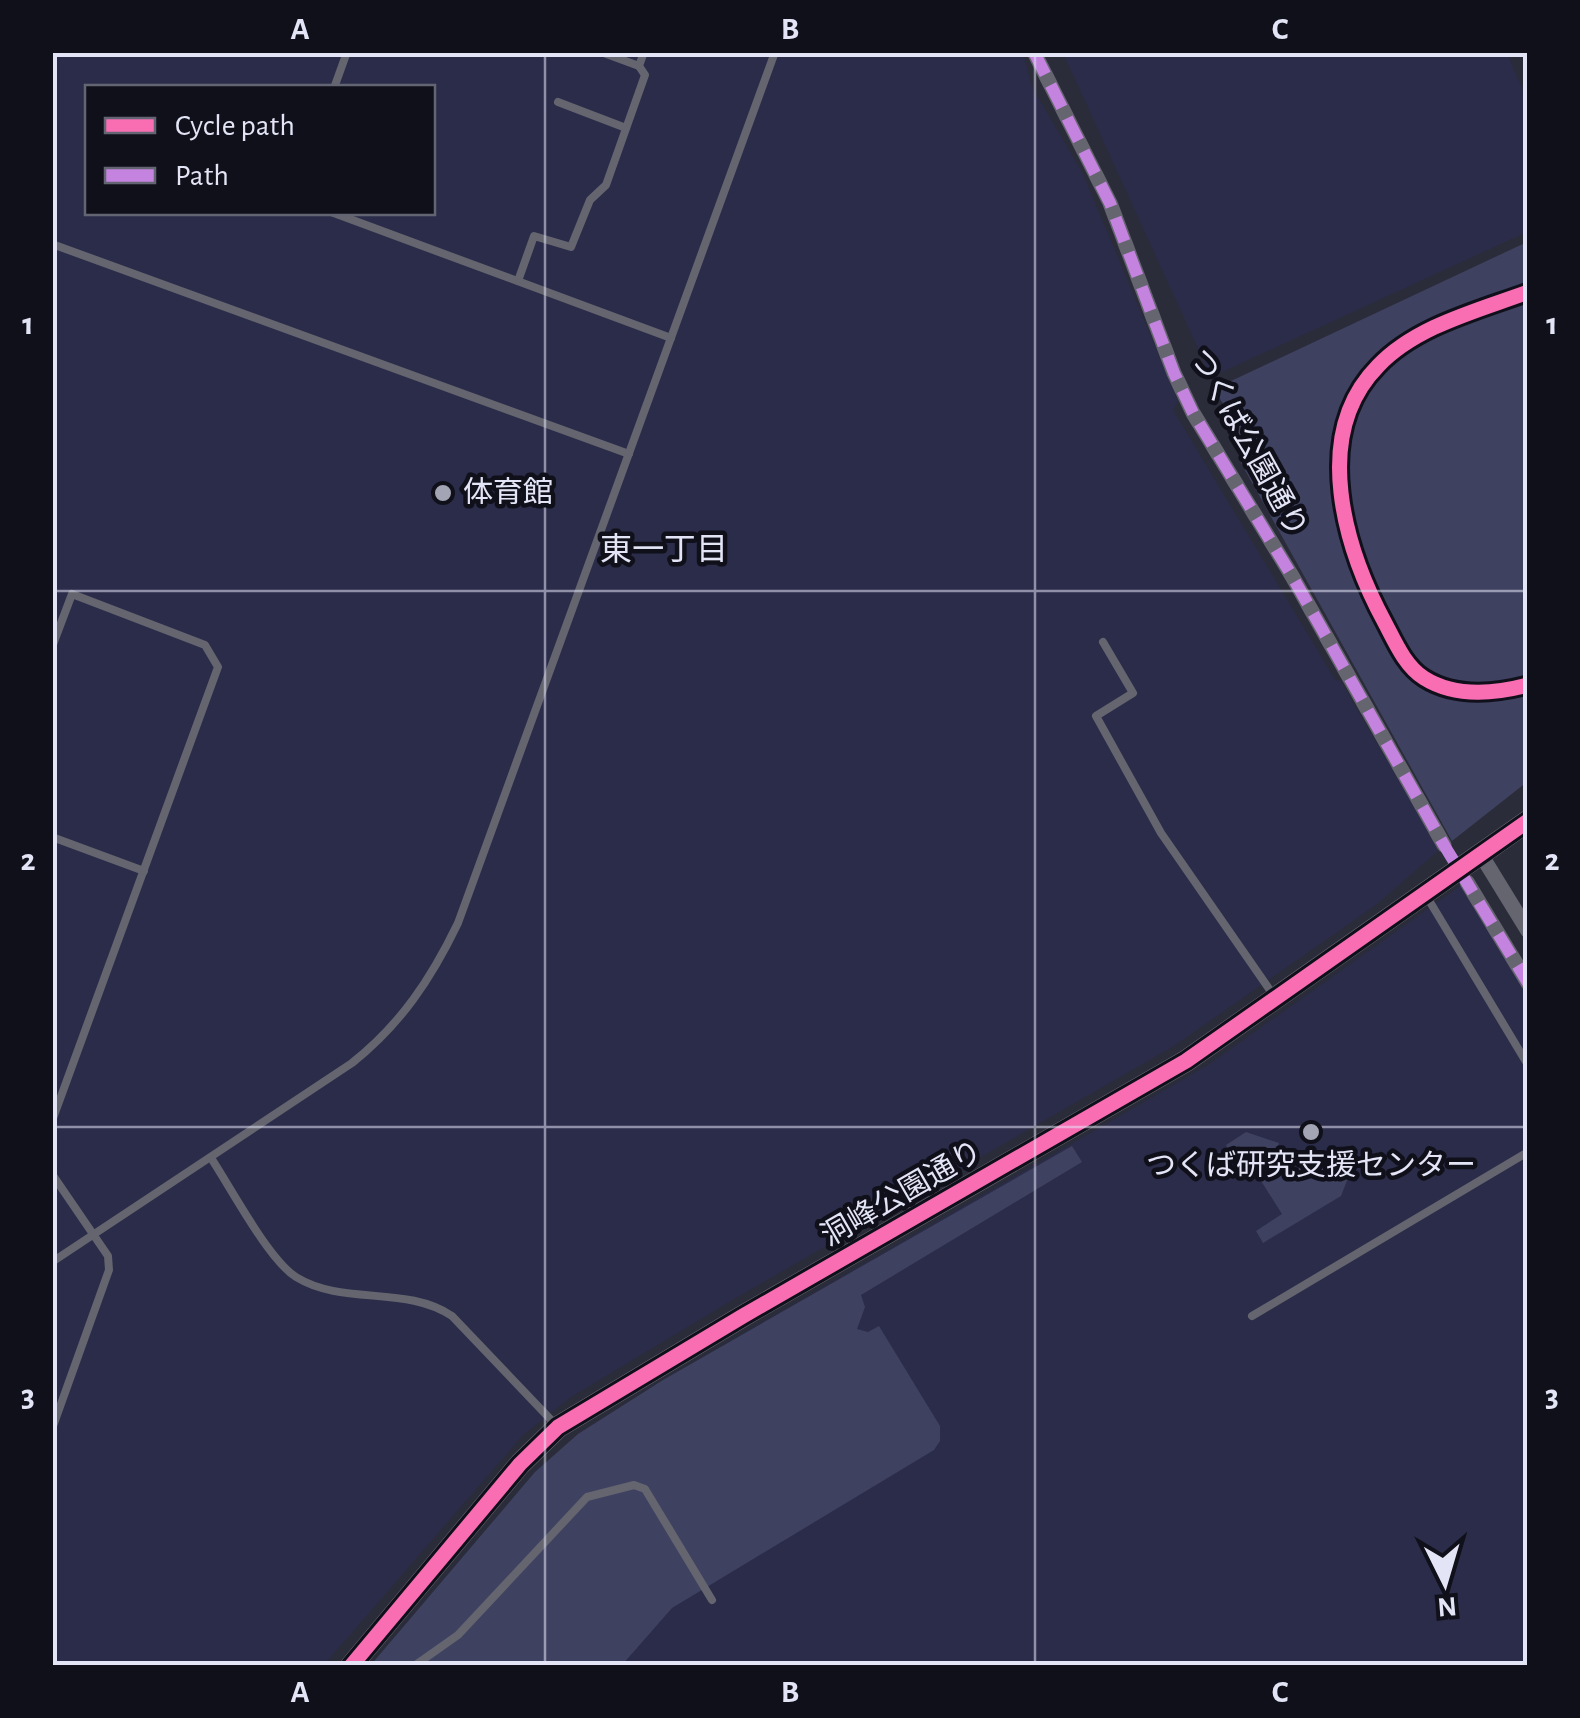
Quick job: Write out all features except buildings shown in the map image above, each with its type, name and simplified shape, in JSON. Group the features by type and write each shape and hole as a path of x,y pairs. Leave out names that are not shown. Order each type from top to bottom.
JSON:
{"street":[{"name":"つくば公園通り","path":"1034,52 1110,204 1193,413 1292,576 1444,845"},
{"name":"洞峰公園通り","path":"351,1666 520,1464 558,1427 742,1316 1170,1071 1528,820"},
{"path":"1480,852 1528,931"},
{"path":"1467,882 1528,983"}],"lane":[{"path":"335,85 347,52"},
{"path":"518,281 534,236 572,247 590,200 606,185 645,75 640,66 601,52"},
{"path":"640,66 644,52"},
{"path":"52,1262 374,1046 412,1004 434,971 458,923 775,52"},
{"path":"558,102 626,128"},
{"path":"339,215 670,338"},
{"path":"52,244 629,454"},
{"path":"52,648 72,594 205,644 218,666 52,1122"},
{"path":"1103,642 1134,693 1096,716 1161,833 1276,1000"},
{"path":"52,837 144,871"},
{"path":"1425,893 1528,1065"},
{"path":"1252,1316 1528,1152"},
{"path":"211,1158 286,1270 322,1288 424,1301 440,1308 558,1427"},
{"path":"52,1174 108,1256 110,1270 52,1428"},
{"path":"414,1666 458,1634 588,1497 634,1484 645,1488 712,1600"}],"shaded area":[{"path":"52,53 1023,53 1032,87 1083,174 1178,401 1173,410 1336,681 1340,680 1439,850 1376,905 1174,1046 571,1397 522,1436 324,1665 53,1665"},
{"path":"1063,53 1507,53 1527,100 1527,232 1211,377"},
{"path":"1527,242 1527,782 1452,841 1241,463 1228,412 1214,389"},
{"path":"1463,884 1527,992 1527,1665 370,1666 535,1472 578,1434 663,1380 1208,1065"},
{"path":"1246,1132 1279,1143 1276,1158 1280,1167 1295,1172 1307,1162 1324,1166 1324,1173 1348,1178 1341,1196 1263,1243 1256,1231 1282,1214 1239,1146 1229,1151 1226,1145"},
{"path":"1072,1146 1082,1162 861,1295 865,1307 857,1329 868,1332 879,1326 940,1426 940,1441 934,1450 672,1608 622,1665 370,1666 535,1472 578,1434 663,1380"}],"marked path":[{"path":"1034,52 1110,203 1193,413 1528,983"}],"cycle path":[{"path":"1528,292 1448,321 1393,352 1357,394 1345,425 1340,458 1341,493 1357,561 1370,594 1411,667 1436,684 1461,691 1488,692 1528,685"},
{"path":"351,1666 520,1464 558,1427 1186,1061 1528,821"}],"place":[{"name":"体育館","path":"443,493"},
{"name":"つくば研究支援センター","path":"1311,1132"}],"district":[{"name":"東一丁目","path":"664,550"}]}
